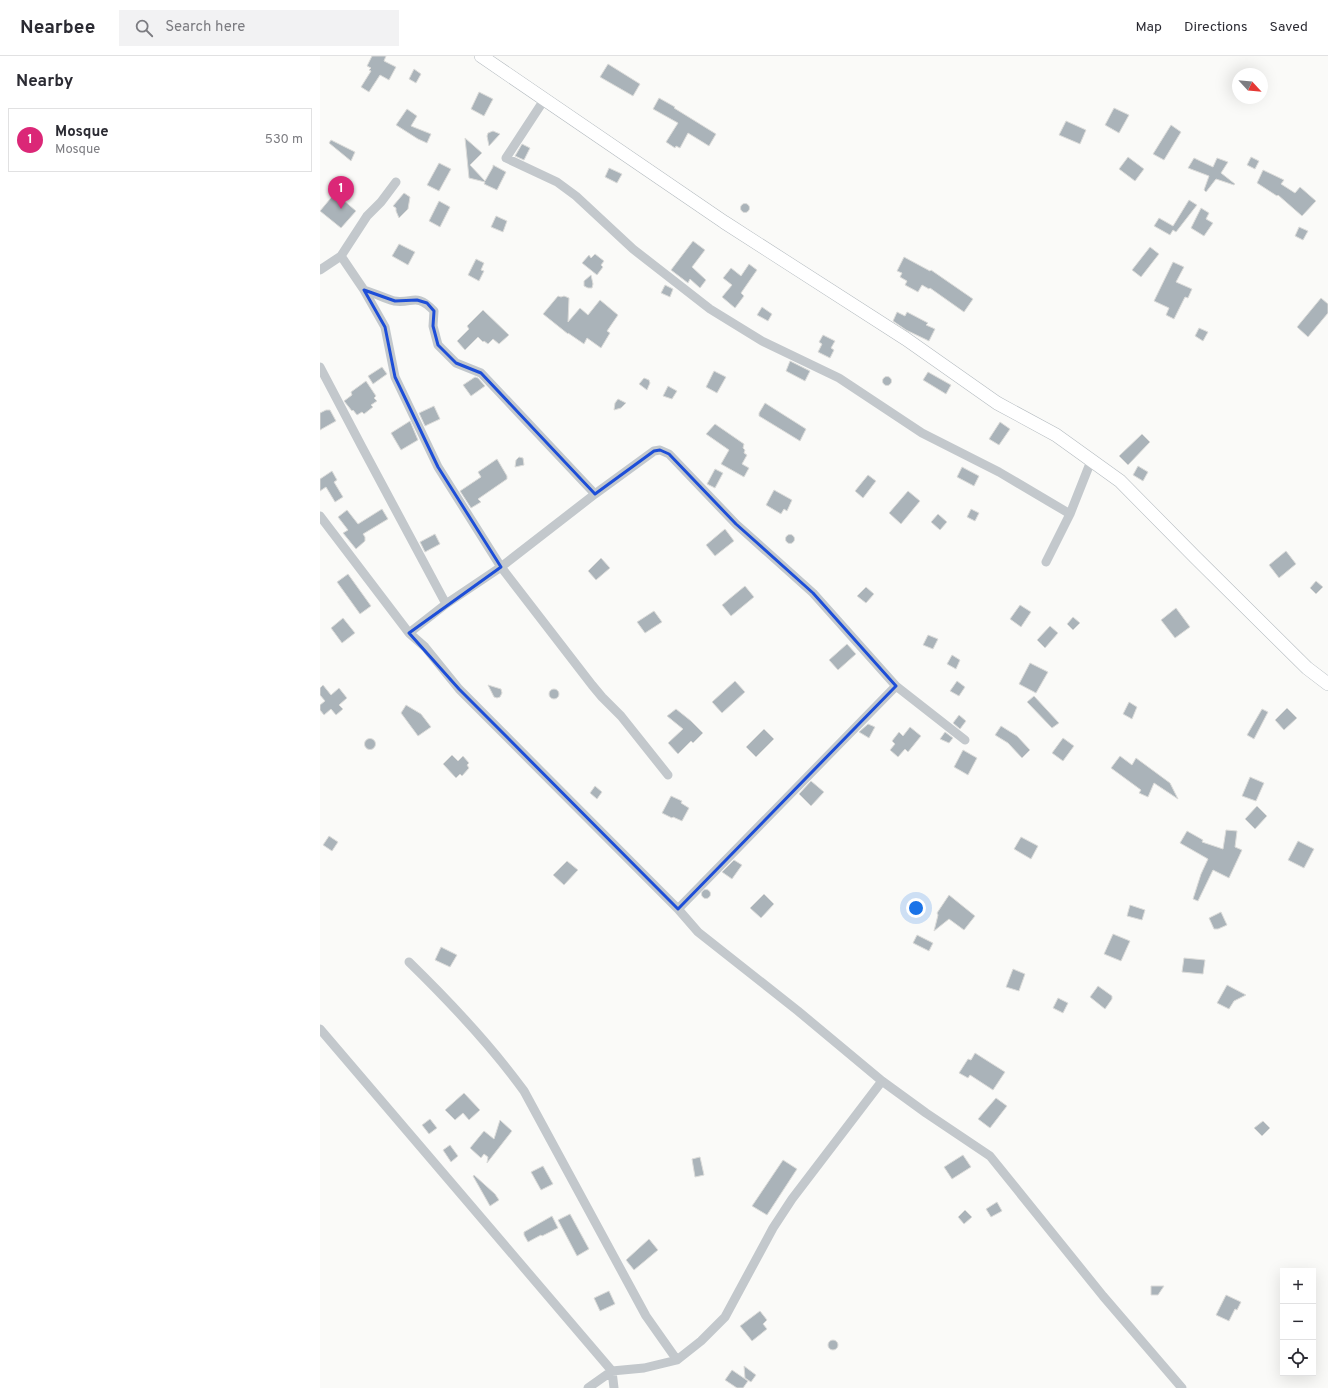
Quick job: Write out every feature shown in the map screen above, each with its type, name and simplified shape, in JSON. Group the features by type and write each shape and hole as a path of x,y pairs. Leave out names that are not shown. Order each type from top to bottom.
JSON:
{"street":[{"path":"482,56 544,100 724,222 906,339 997,403 1056,436 1120,481 1307,668 1328,684"},
{"path":"544,100 506,158 557,182 576,196 633,249 716,313 762,341 839,378 922,433 999,472 1070,514"},
{"path":"320,270 341,256 367,216 381,202 396,182"},
{"path":"341,256 364,290 385,327 395,377 438,467 501,567 592,685 621,716 668,775"},
{"path":"364,290 395,301 417,300 427,303 434,311 433,326 438,345 456,363 481,373 595,494"},
{"path":"320,367 446,604"},
{"path":"409,633 446,604 501,567 595,494 654,451 660,450 669,454 736,524 812,593 896,686 965,740"},
{"path":"1046,562 1070,514 1091,460"},
{"path":"320,516 409,633 425,647 459,689 678,909 698,932 798,1011 882,1081 990,1156 1103,1296 1182,1388"},
{"path":"678,909 896,686"},
{"path":"409,962 439,991 506,1066 524,1090 646,1316 678,1360"},
{"path":"320,1029 612,1371 614,1388"},
{"path":"588,1388 612,1371 644,1368 678,1360 701,1341 725,1317 773,1228 797,1193 882,1081"}],"highlighted area":[{"path":"364,290 395,301 417,300 427,303 434,311 433,326 438,345 456,363 481,373 595,494 654,451 660,450 669,454 736,524 813,593 896,686 678,909 459,689 409,633 501,567 438,467 395,377 385,327"}],"building":[{"path":"372,56 386,56 384,61 396,67 389,80 380,75 369,92 361,87 371,71 369,70 371,68 367,66"},
{"path":"608,64 640,84 633,96 600,77"},
{"path":"414,69 421,74 416,83 409,79"},
{"path":"479,92 493,99 484,116 471,109"},
{"path":"659,98 716,134 709,146 688,133 680,148 676,146 675,148 666,142 678,123 653,109"},
{"path":"1114,108 1129,115 1119,133 1105,125"},
{"path":"407,109 417,116 411,126 431,134 427,143 396,125"},
{"path":"1066,121 1086,130 1080,144 1059,135"},
{"path":"1171,125 1181,132 1164,160 1153,154"},
{"path":"493,131 500,134 489,146 487,136 488,133"},
{"path":"465,138 482,153 470,165 485,181 493,165 506,172 497,190 484,184 485,182 469,178"},
{"path":"331,140 355,152 351,161 329,143"},
{"path":"522,144 530,148 524,160 515,156"},
{"path":"1128,157 1144,169 1135,181 1119,169"},
{"path":"1251,157 1259,161 1255,169 1247,165"},
{"path":"1194,158 1213,167 1217,158 1228,162 1221,173 1235,184 1234,185 1216,179 1206,192 1204,190 1209,176 1188,168"},
{"path":"439,163 451,169 439,191 427,185"},
{"path":"609,168 622,174 617,183 605,177"},
{"path":"1263,170 1284,180 1281,184 1295,193 1300,187 1316,201 1302,216 1278,195 1277,196 1257,183"},
{"path":"335,193 356,211 341,228 320,211"},
{"path":"404,193 410,197 408,209 399,218 396,208 393,206"},
{"path":"1189,200 1197,205 1176,232 1173,230 1170,235 1154,226 1159,218 1173,226"},
{"path":"439,201 450,207 440,227 429,221"},
{"path":"745,203 750,208 745,213 740,208"},
{"path":"1201,208 1209,213 1206,219 1213,223 1204,236 1191,228"},
{"path":"496,216 507,221 503,232 491,227"},
{"path":"1299,227 1308,231 1303,240 1295,236"},
{"path":"693,241 705,250 692,267 706,280 700,288 690,279 688,283 671,270"},
{"path":"399,244 415,252 408,265 392,256"},
{"path":"1150,247 1159,254 1141,277 1132,270"},
{"path":"595,254 604,261 601,265 603,267 597,275 582,263 589,255 591,258"},
{"path":"904,257 930,271 931,270 973,299 964,312 930,288 929,289 922,285 918,292 905,285 907,281 900,277 902,273 897,271"},
{"path":"476,259 484,263 481,270 484,271 479,281 468,275"},
{"path":"1173,262 1184,267 1176,282 1192,289 1188,298 1185,297 1174,319 1166,315 1169,308 1154,301"},
{"path":"749,264 757,270 741,293 744,296 735,308 722,297 732,285 723,278 731,268 741,276"},
{"path":"591,275 593,284 592,288 588,288 584,286 584,281"},
{"path":"665,285 673,289 670,297 661,293"},
{"path":"558,296 569,298 568,322 580,308 588,315 600,300 618,315 607,331 610,333 601,348 587,338 584,344 568,334 543,314"},
{"path":"1321,298 1328,304 1328,313 1308,337 1297,327"},
{"path":"762,307 772,314 768,321 757,315"},
{"path":"483,310 509,335 499,344 493,339 488,344 484,341 483,342 478,337 465,350 457,341 469,329 467,326"},
{"path":"897,312 905,316 907,312 928,323 926,325 935,329 929,341 906,330 893,321"},
{"path":"1199,328 1208,332 1203,341 1195,336"},
{"path":"823,335 835,341 831,348 834,350 830,358 818,352 822,344 819,342"},
{"path":"790,361 810,371 805,381 786,371"},
{"path":"382,367 387,374 373,384 368,376"},
{"path":"714,371 726,377 717,393 706,387"},
{"path":"928,372 951,385 946,394 923,380"},
{"path":"887,376 892,381 887,386 882,381"},
{"path":"475,377 478,378 485,386 471,396 463,385"},
{"path":"644,378 649,380 650,383 647,390 639,384"},
{"path":"366,381 376,396 374,398 377,401 371,405 373,407 364,414 362,412 357,415 344,401 352,395 351,392"},
{"path":"668,386 677,391 672,399 663,396"},
{"path":"618,399 626,403 621,408 614,410 615,403"},
{"path":"765,403 806,429 800,441 759,416 759,413"},
{"path":"434,406 440,419 425,426 419,413"},
{"path":"330,410 336,421 320,430 320,413"},
{"path":"410,421 418,440 401,450 391,433"},
{"path":"1000,422 1010,429 999,445 989,439"},
{"path":"715,424 744,444 744,453 747,455 742,464 749,468 744,477 721,464 729,450 706,434"},
{"path":"1142,434 1150,442 1128,465 1119,456"},
{"path":"519,457 523,458 524,465 515,467 516,460"},
{"path":"497,459 507,476 507,479 478,499 481,502 471,508 460,491 481,477 478,472"},
{"path":"1138,466 1148,472 1143,481 1133,475"},
{"path":"962,467 979,476 974,486 957,477"},
{"path":"715,469 723,473 715,488 707,484"},
{"path":"332,471 337,480 334,482 343,497 335,502 326,487 320,491 320,479"},
{"path":"868,475 876,481 863,498 855,491"},
{"path":"774,490 792,500 787,511 784,509 781,514 766,505"},
{"path":"908,491 920,501 901,524 889,513"},
{"path":"382,509 388,519 363,534 365,541 356,549 343,533 348,530 338,517 347,510 358,524"},
{"path":"971,509 979,513 975,521 967,517"},
{"path":"938,514 947,522 940,530 931,522"},
{"path":"725,529 734,541 715,556 706,545"},
{"path":"435,534 440,544 425,552 420,542"},
{"path":"790,534 795,539 790,544 785,539"},
{"path":"1286,551 1296,564 1279,578 1269,565"},
{"path":"601,558 610,568 596,580 588,571"},
{"path":"348,574 371,606 360,614 337,582"},
{"path":"1316,581 1323,587 1316,594 1310,588"},
{"path":"745,586 754,597 731,616 722,605"},
{"path":"866,587 874,594 866,603 857,596"},
{"path":"1020,605 1031,612 1021,627 1010,619"},
{"path":"1176,608 1190,627 1175,638 1161,620"},
{"path":"654,611 662,622 645,633 637,622"},
{"path":"1073,617 1080,623 1073,630 1067,624"},
{"path":"343,618 355,633 342,643 331,628"},
{"path":"1050,626 1058,633 1045,648 1037,640"},
{"path":"928,635 938,639 933,649 923,645"},
{"path":"847,644 856,654 838,670 829,660"},
{"path":"952,655 960,660 956,669 947,664"},
{"path":"1030,663 1048,672 1036,693 1019,684"},
{"path":"735,681 745,692 722,713 712,702"},
{"path":"957,681 965,687 959,696 950,691"},
{"path":"323,685 331,695 339,688 347,698 339,705 343,709 336,715 331,709 324,715 320,710 320,705 325,701 320,695 320,688"},
{"path":"488,685 501,689 502,693 500,697 494,697"},
{"path":"552,689 556,689 559,694 556,699 552,699 549,696 549,692"},
{"path":"1034,696 1059,723 1052,728 1027,702"},
{"path":"1129,702 1137,707 1132,719 1123,714"},
{"path":"406,705 421,714 431,727 418,736 401,713"},
{"path":"1287,708 1297,718 1284,730 1275,720"},
{"path":"676,709 703,733 693,743 691,741 678,754 668,743 683,729 667,716"},
{"path":"1262,709 1268,712 1254,739 1247,735"},
{"path":"959,715 966,721 960,729 953,723"},
{"path":"868,724 875,727 869,738 859,732"},
{"path":"1001,726 1017,736 1030,750 1022,758 1008,743 995,735"},
{"path":"910,727 921,736 908,752 905,749 898,757 890,750 895,744 892,741 899,732 903,736"},
{"path":"764,729 774,739 756,757 746,747"},
{"path":"945,732 953,738 949,743 940,739"},
{"path":"1063,738 1074,746 1063,761 1052,753"},
{"path":"368,739 372,739 374,740 374,748 368,749 365,746 365,742"},
{"path":"963,750 977,758 968,775 954,767"},
{"path":"452,755 458,761 463,756 469,763 467,765 469,768 462,776 460,774 456,778 443,764"},
{"path":"1120,756 1132,765 1136,758 1170,783 1178,799 1154,783 1148,797 1139,793 1141,790 1111,768"},
{"path":"1250,777 1264,783 1256,801 1242,796"},
{"path":"811,781 824,792 811,806 799,794"},
{"path":"595,786 602,792 597,799 590,793"},
{"path":"671,796 682,801 681,803 689,808 682,821 662,813"},
{"path":"1257,806 1267,816 1255,829 1245,819"},
{"path":"1226,830 1237,831 1235,847 1242,850 1229,878 1213,870 1198,901 1193,899 1201,874 1208,859 1180,843 1187,831 1203,840 1202,842 1223,849"},
{"path":"329,836 338,842 332,851 323,845"},
{"path":"1021,837 1038,846 1031,859 1014,849"},
{"path":"1298,841 1314,849 1304,868 1288,860"},
{"path":"734,860 742,865 732,879 722,872"},
{"path":"567,861 578,870 564,885 553,875"},
{"path":"704,890 708,890 710,894 708,898 704,898 702,896 702,892"},
{"path":"764,894 774,904 761,918 750,908"},
{"path":"949,895 975,916 964,930 949,919 934,931 938,915 937,913"},
{"path":"1130,905 1145,910 1142,920 1127,916"},
{"path":"1221,912 1227,925 1214,929 1209,918"},
{"path":"1113,934 1130,941 1121,961 1104,954"},
{"path":"917,935 933,943 929,951 913,943"},
{"path":"441,947 457,955 450,967 435,960"},
{"path":"1184,958 1205,960 1203,974 1182,972"},
{"path":"1013,969 1025,974 1019,991 1006,987"},
{"path":"1227,985 1246,995 1234,1001 1229,1009 1217,1003"},
{"path":"1098,986 1112,996 1112,999 1105,1009 1090,997"},
{"path":"1058,998 1068,1003 1063,1013 1053,1008"},
{"path":"975,1053 1005,1072 993,1090 970,1075 968,1078 959,1073 968,1059 971,1060"},
{"path":"464,1093 480,1110 469,1120 463,1113 455,1120 445,1110"},
{"path":"996,1098 1007,1106 990,1128 978,1119"},
{"path":"430,1119 437,1128 429,1134 422,1125"},
{"path":"500,1120 512,1131 487,1163 488,1157 484,1154 481,1158 470,1148 484,1131 494,1139"},
{"path":"1263,1121 1270,1128 1262,1136 1254,1128"},
{"path":"450,1145 458,1156 451,1162 443,1150"},
{"path":"963,1155 971,1167 952,1179 944,1167"},
{"path":"700,1157 704,1175 695,1177 692,1159"},
{"path":"783,1160 797,1169 767,1215 752,1206"},
{"path":"543,1166 553,1184 541,1190 531,1172"},
{"path":"474,1175 495,1194 499,1200 490,1206 473,1176"},
{"path":"997,1202 1002,1211 991,1217 986,1209"},
{"path":"965,1210 972,1217 964,1224 958,1217"},
{"path":"570,1214 589,1249 577,1256 558,1220"},
{"path":"552,1216 558,1228 528,1242 524,1232"},
{"path":"649,1239 658,1250 634,1270 626,1260"},
{"path":"1151,1286 1164,1286 1158,1295 1151,1295"},
{"path":"609,1291 615,1304 600,1311 594,1298"},
{"path":"1226,1295 1241,1302 1237,1310 1235,1309 1229,1321 1216,1315"},
{"path":"760,1311 767,1320 763,1324 767,1329 752,1341 740,1326"},
{"path":"833,1340 838,1345 833,1350 828,1345"},
{"path":"744,1366 756,1375 751,1382 745,1378"},
{"path":"732,1370 748,1381 743,1388 737,1388 725,1380"}],"place":[{"name":"Mosque","path":"341,209"}]}
